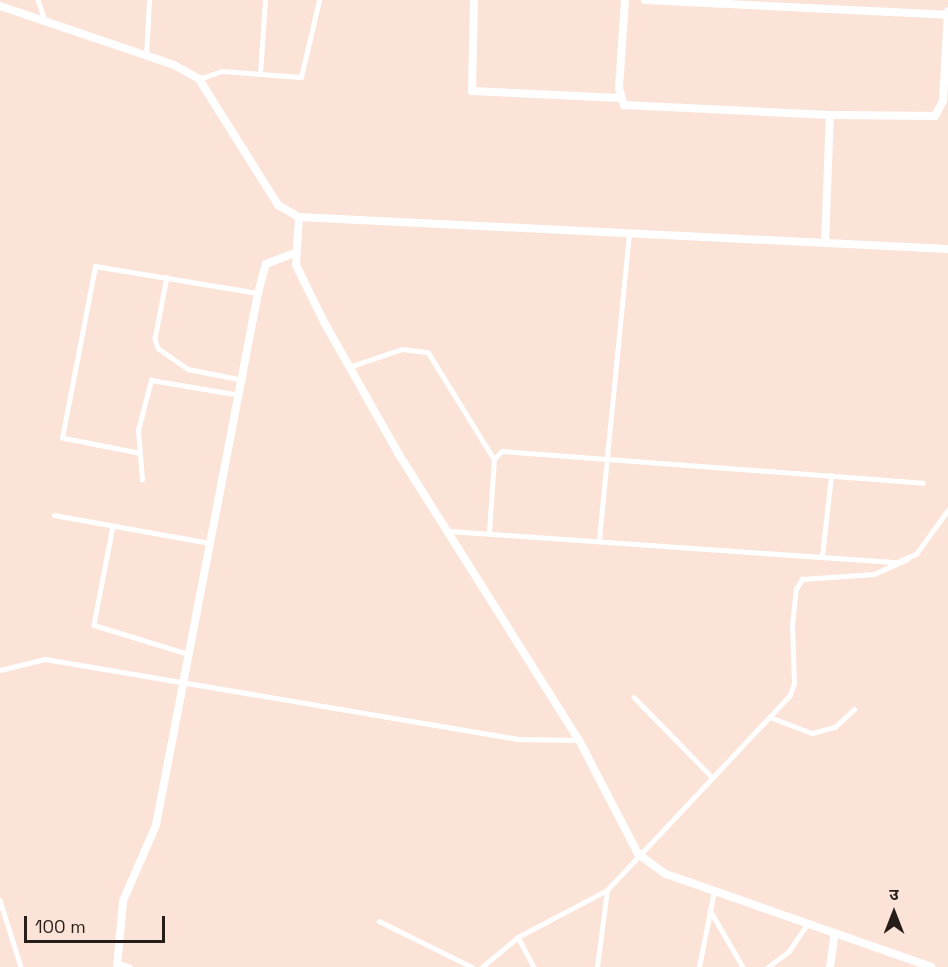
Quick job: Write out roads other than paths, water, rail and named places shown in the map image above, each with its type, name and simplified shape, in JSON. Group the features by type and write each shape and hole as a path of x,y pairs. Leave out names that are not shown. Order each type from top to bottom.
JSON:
{"street":[{"path":"474,0 472,91 620,98 631,108 830,115 935,116 943,101 948,13 645,0"},
{"path":"620,98 625,0"},
{"path":"0,6 146,56 199,79 278,206 298,217 948,249"},
{"path":"825,243 830,115"},
{"path":"298,217 295,253 298,272 349,367 579,740 638,854 666,874 932,967"},
{"path":"117,964 123,902 154,834 258,293 266,264 295,253"},
{"path":"830,967 835,933"}],"lane":[{"path":"38,0 46,22"},
{"path":"146,56 149,0"},
{"path":"260,74 265,0"},
{"path":"199,79 222,71 303,75 319,0"},
{"path":"599,539 629,233"},
{"path":"138,453 65,442 62,436 95,266 258,293"},
{"path":"167,278 155,339 158,348 188,369 243,380"},
{"path":"349,367 402,349 428,352 494,459 489,532"},
{"path":"142,480 138,453 140,422 151,380 240,395"},
{"path":"494,459 502,451 923,483"},
{"path":"822,556 831,476"},
{"path":"482,967 518,937 607,890 638,854 770,717 794,687 791,636 798,583 811,576 874,574 907,559 948,510"},
{"path":"54,515 210,543"},
{"path":"113,526 94,625 188,654"},
{"path":"449,531 599,539 822,556 907,559"},
{"path":"0,670 45,659 516,739 579,740"},
{"path":"634,697 712,777"},
{"path":"770,717 812,733 835,727 854,710"},
{"path":"597,967 607,890"},
{"path":"699,967 714,891"},
{"path":"0,900 21,966 14,967"},
{"path":"710,910 743,967"},
{"path":"379,921 472,967"},
{"path":"768,967 789,951 807,924"},
{"path":"518,937 534,967"},
{"path":"117,964 130,967"}]}
